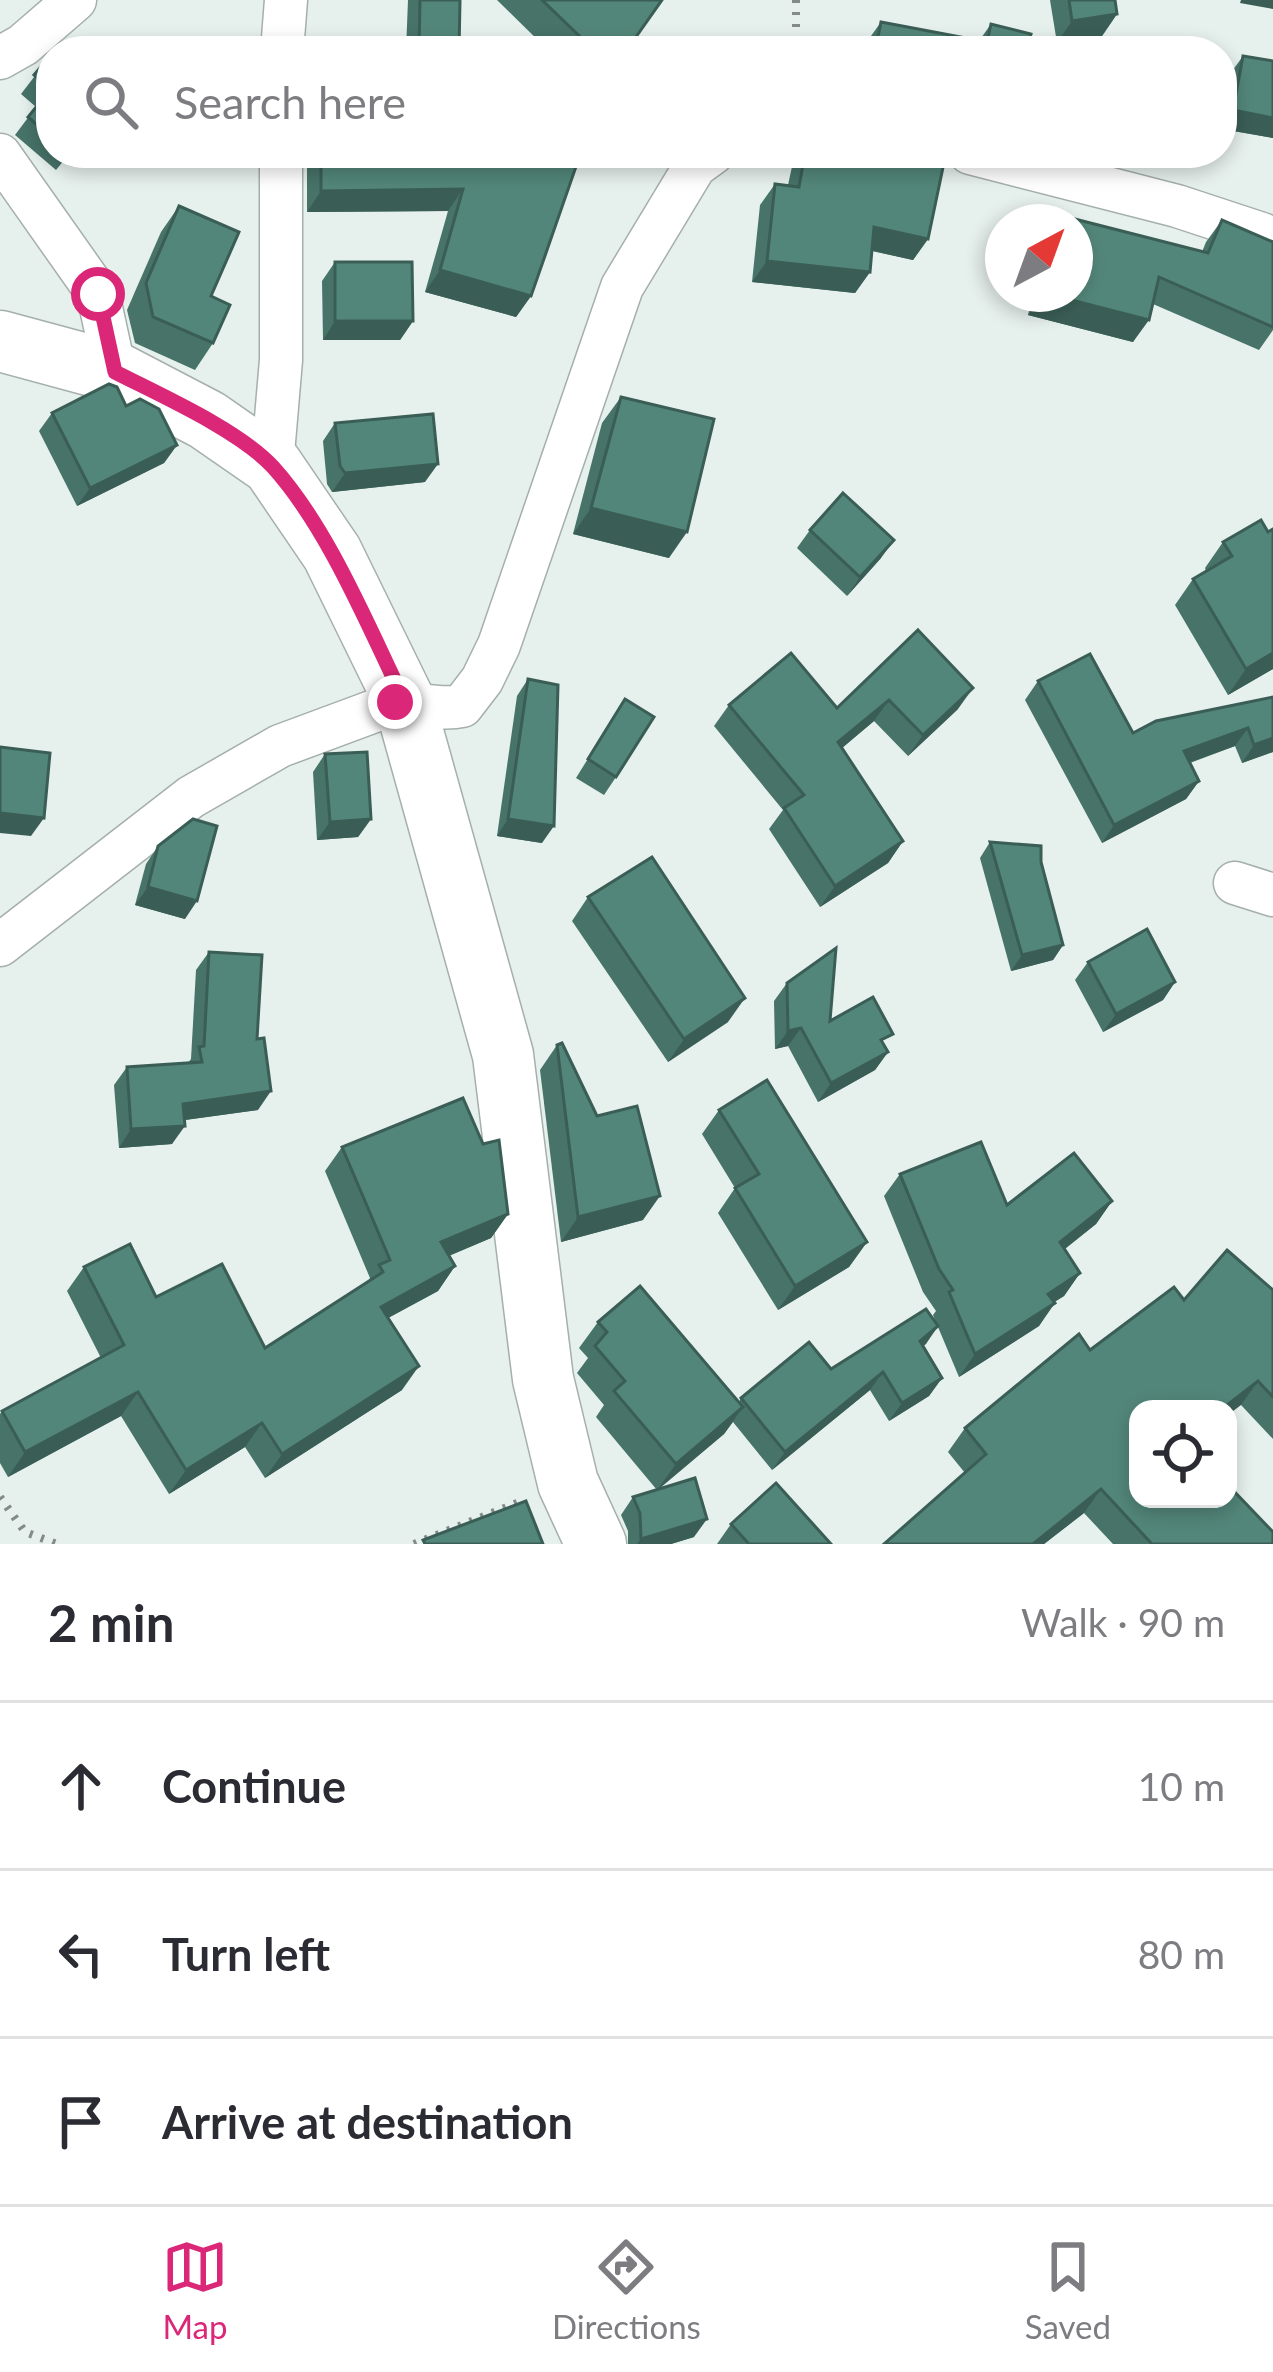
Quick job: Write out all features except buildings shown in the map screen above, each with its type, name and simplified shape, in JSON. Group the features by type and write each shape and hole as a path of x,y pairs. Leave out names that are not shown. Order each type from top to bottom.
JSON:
{"street":[{"path":"0,58 23,45 75,0"},
{"path":"283,36 286,0"},
{"path":"0,155 98,294 115,372"},
{"path":"272,465 281,360 281,168"},
{"path":"0,945 190,797 280,746 404,700 441,711 462,706 482,680 499,645 622,286 693,168"},
{"path":"1029,168 1177,206 1262,234"},
{"path":"0,341 115,372 207,420 272,465 332,553 404,700 503,1054 543,1379 568,1483 596,1544"}],"path":[{"path":"796,0 796,36"},
{"path":"414,1544 568,1483"},
{"path":"0,1497 25,1532 57,1544"}],"route":[{"path":"98,294 115,372 207,420 272,465 332,553 404,700 395,702"}]}
